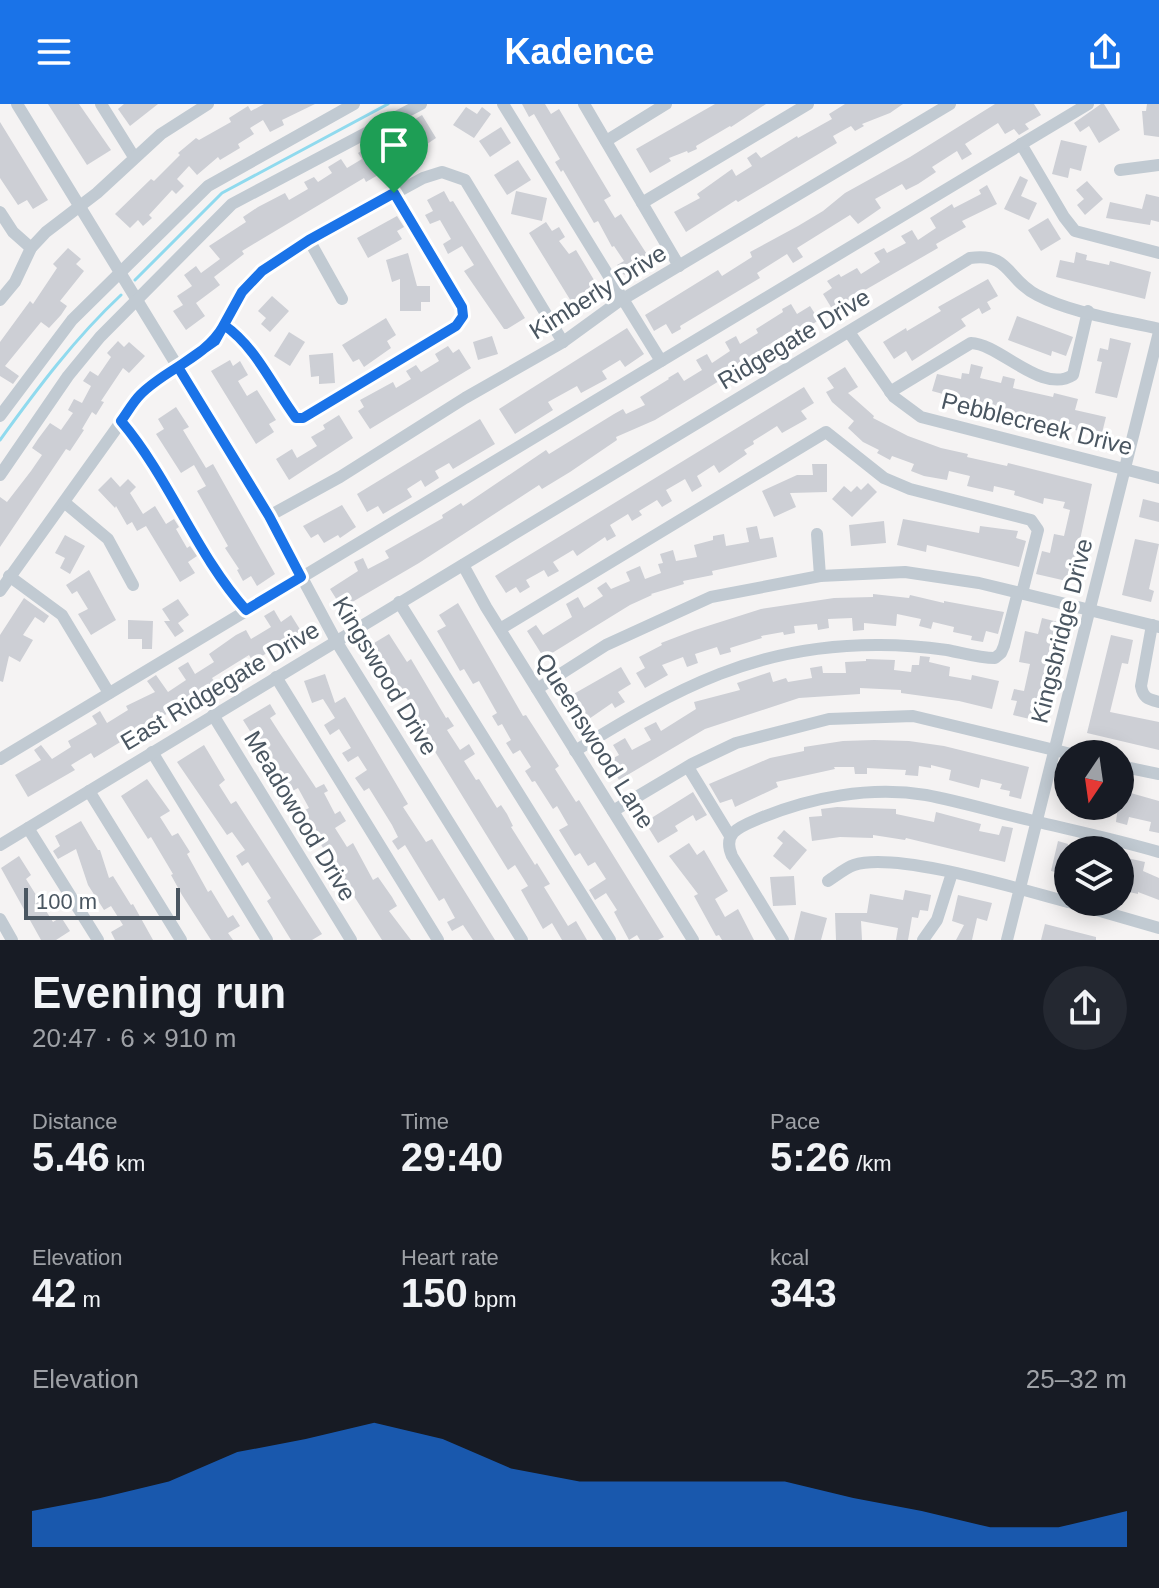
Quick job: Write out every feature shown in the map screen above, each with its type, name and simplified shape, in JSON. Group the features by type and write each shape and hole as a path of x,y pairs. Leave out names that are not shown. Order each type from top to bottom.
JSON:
{"street":[{"name":"Kingswood Drive","path":"17,104 269,516 336,641 522,940"},
{"path":"101,104 134,157"},
{"path":"0,300 15,282 31,248 161,134 208,104"},
{"path":"0,416 72,320 208,186 354,104"},
{"path":"0,475 68,376 100,337 232,204 421,104"},
{"path":"503,104 661,361"},
{"path":"584,104 679,266"},
{"path":"606,141 666,104"},
{"path":"642,203 808,104"},
{"name":"Kimberly Drive","path":"269,516 340,477 465,398 563,342 622,299 950,104"},
{"path":"0,759 1088,104"},
{"path":"1021,144 1075,231 1159,253"},
{"path":"1120,170 1159,165"},
{"path":"0,591 141,394 215,341 242,292 262,271 309,240 423,178 442,172 465,180 563,342"},
{"path":"224,325 249,347 296,418 303,418 456,326 463,316 462,307 394,193"},
{"path":"0,212 13,232 31,248"},
{"path":"309,240 342,299"},
{"name":"Ridgegate Drive","path":"463,565 970,258 985,256 1002,262 1035,295 1159,331"},
{"path":"890,392 971,343 979,343 1014,364 1041,375 1063,380 1069,378 1073,375 1088,311"},
{"name":"Kingsbridge Drive","path":"1057,740 1159,331"},
{"name":"Pebblecreek Drive","path":"849,332 890,392 921,417 1159,478"},
{"path":"121,421 143,446 218,570 246,610"},
{"path":"500,629 826,432 884,478 910,489 1031,520 1038,530 1004,646 995,658 879,645 782,654 697,681 643,709 575,751"},
{"path":"64,502 108,539 133,585"},
{"path":"817,534 820,576"},
{"name":"East Ridgegate Drive","path":"0,845 463,565"},
{"name":"Queenswood Lane","path":"463,565 693,940"},
{"path":"537,689 606,645 711,597 820,576 905,572 979,583 1156,626 1141,686 1147,699 1159,702"},
{"path":"9,576 62,615 109,693"},
{"path":"399,602 610,940"},
{"path":"276,677 438,940"},
{"name":"Meadowood Drive","path":"213,715 351,940"},
{"path":"613,811 736,743 829,719 913,716 1054,750"},
{"path":"152,752 267,940"},
{"name":"Kingsbridge Drive","path":"1007,940 1054,754"},
{"path":"688,767 730,836"},
{"path":"1134,769 1159,774"},
{"path":"89,791 181,940"},
{"path":"783,940 728,847 730,836 736,829 792,806 847,794 927,795 1159,852"},
{"path":"28,828 98,940"},
{"path":"828,881 853,865 880,861 952,873 1054,898"},
{"path":"923,940 937,920 952,873"},
{"path":"1117,916 1159,928"},
{"path":"0,919 12,940"}],"building":[{"path":"48,104 79,104 111,150 87,165"},
{"path":"124,104 158,104 130,126 118,109"},
{"path":"264,104 315,104 282,120 284,125 270,132 263,120 250,128 254,134 238,144 240,148 220,160 218,157 197,175 189,166 177,179 184,186 176,194 172,190 143,226 138,220 130,228 115,214 151,179 154,181 196,138 199,140 231,122 229,118 248,106 251,111"},
{"path":"522,104 545,104 551,114 559,109 611,196 604,200 615,218 621,214 650,259 624,275 617,265 624,261 612,247 598,221 594,223 563,170 561,172 555,162 560,159 534,114 529,117"},
{"path":"715,104 766,104 696,146 697,149 669,158 671,161 650,173 636,149"},
{"path":"845,104 903,104 862,124 864,126 855,131 851,126 833,136 837,143 686,232 674,212 700,198 697,194 732,169 736,176 752,166 747,158 756,152 761,158 832,119 829,114"},
{"path":"995,104 1034,104 1041,115 1025,124 1029,129 1019,135 1014,129 1005,134 998,123 965,144 972,154 962,160 957,151 932,167 936,172 918,184 906,190 902,184 875,199 881,208 858,224 850,215 797,248 803,257 793,263 787,254 757,273 760,278 680,326 681,329 672,334 666,324 654,331 645,315 718,270 722,276 752,257 750,252 823,211 845,193"},
{"path":"1104,104 1120,130 1099,143 1089,126 1080,132 1074,123"},
{"path":"1147,104 1159,104 1159,137 1144,135 1142,111 1146,111"},
{"path":"466,107 477,114 482,107 491,114 474,138 453,125"},
{"path":"422,115 436,138 399,163 366,182 364,178 242,251 244,254 214,277 220,285 196,303 205,316 186,330 173,311 183,305 177,296 192,286 184,275 196,266 201,273 220,259 209,246 246,222 243,217 258,207 285,193 289,200 308,189 304,182 314,177 318,182 332,173 328,167 341,159 347,168 362,159 358,153"},
{"path":"0,122 48,200 33,209 27,200 18,205 0,178"},
{"path":"501,127 511,143 490,157 479,141"},
{"path":"1061,140 1087,146 1081,171 1070,168 1068,178 1052,174"},
{"path":"518,160 531,180 507,195 494,175"},
{"path":"1020,176 1028,180 1021,196 1037,203 1029,220 1004,209"},
{"path":"1087,181 1103,199 1085,215 1077,205 1084,199 1076,190"},
{"path":"987,185 997,204 962,221 966,227 936,244 938,248 853,297 855,299 834,312 823,294 832,288 827,281 857,268 861,274 880,262 874,253 884,248 887,253 906,243 901,236 912,230 918,240 936,228 930,218 952,204 954,208 981,194 979,190"},
{"path":"444,191 525,318 507,329 504,329 464,271 474,265 462,246 448,254 443,244 451,239 440,220 430,224 425,215 433,211 427,200"},
{"path":"516,191 547,198 542,221 511,214"},
{"path":"1146,194 1159,197 1159,222 1151,220 1150,225 1106,218 1110,202 1142,209"},
{"path":"397,216 404,227 397,231 402,239 368,258 357,238"},
{"path":"1048,218 1061,239 1041,251 1028,230"},
{"path":"546,222 552,231 559,227 565,237 559,241 569,254 576,250 594,280 589,283 595,293 574,306 529,233"},
{"path":"68,248 81,259 76,264 84,271 60,301 67,306 61,315 49,328 41,322 5,366 19,376 13,384 0,376 0,342 30,301 33,304 57,268 53,264"},
{"path":"1076,252 1087,255 1086,260 1109,265 1110,261 1151,272 1145,299 1056,277 1060,260 1074,263"},
{"path":"408,253 417,286 430,286 430,302 421,302 421,311 400,311 400,279 392,282 386,260"},
{"path":"988,279 998,296 987,302 991,309 982,314 979,308 961,319 966,326 912,361 906,351 894,359 883,342 941,311 938,307"},
{"path":"272,296 289,311 270,332 261,324 266,318 258,311"},
{"path":"791,304 797,314 810,306 819,320 797,334 794,329 759,351 762,355 655,420 616,437 617,440 570,472 542,489 539,485 419,563 342,608 330,589 358,571 354,562 363,558 368,569 389,558 385,551 443,518 442,515 461,503 463,506 546,450 549,454 623,409 626,414 645,405 640,397 678,372 684,381 702,370 696,360 707,354 712,363 730,351 725,342 736,336 740,344 758,333 756,329"},
{"path":"1017,316 1073,337 1066,356 1052,351 1051,356 1008,340"},
{"path":"386,318 396,335 387,341 391,348 364,367 359,359 353,362 342,345"},
{"path":"627,328 644,354 625,367 620,360 602,371 607,379 581,393 577,386 548,402 553,410 515,434 499,409"},
{"path":"289,332 305,342 290,366 274,356"},
{"path":"492,336 498,354 478,360 473,342"},
{"path":"1110,338 1131,343 1117,398 1095,393 1102,362 1097,361 1100,348 1108,350"},
{"path":"118,341 124,347 129,342 145,356 129,373 123,368 101,401 104,402 96,415 92,412 70,451 66,449 0,547 0,497 7,502 31,471 42,455 32,448 38,439 50,423 61,430 73,413 68,410 74,399 82,403 91,386 83,381 90,371 98,376 111,357 107,353"},
{"path":"448,346 453,353 459,349 471,368 370,429 358,411 364,407 360,400 393,382 396,388 411,379 406,371 416,365 421,372 439,361 435,354"},
{"path":"333,353 335,383 319,384 319,376 311,377 309,355"},
{"path":"230,360 233,366 240,361 248,375 238,381 247,396 257,390 276,420 269,424 274,432 256,444 211,371"},
{"path":"971,364 983,367 980,378 1001,383 1003,376 1015,379 1013,388 1078,399 1075,410 1106,417 1101,437 932,391 937,374 961,379 962,373 969,374"},
{"path":"845,367 858,387 848,393 873,418 908,436 968,454 967,457 1007,466 1008,463 1092,484 1071,582 1036,574 1042,551 1050,553 1054,534 1064,536 1070,510 1063,508 1065,502 1044,498 1043,504 1014,495 1015,491 994,486 993,492 967,486 970,476 949,471 947,480 924,476 911,471 914,464 892,456 890,460 877,453 879,450 863,442 848,428 854,421 832,402 826,392 834,388 827,378"},
{"path":"804,387 814,403 801,411 807,419 782,433 777,426 753,441 754,444 744,450 747,454 719,473 714,465 697,476 702,486 692,492 685,479 666,490 672,501 662,507 657,500 639,511 642,515 632,521 628,514 610,525 616,536 607,541 605,537 577,556 573,550 553,562 559,571 548,577 544,570 526,580 530,587 520,593 516,587 506,593 495,576"},
{"path":"176,407 189,427 183,430 206,468 213,464 275,574 257,586 251,576 243,581 225,548 228,546 197,491 206,486 194,465 181,473 156,434 164,429 158,419"},
{"path":"339,415 353,438 289,480 276,459 292,449 297,458 317,446 311,437"},
{"path":"480,419 495,444 453,469 449,463 435,471 439,478 425,487 421,480 407,489 412,497 383,514 378,506 367,512 357,494"},
{"path":"812,464 827,464 827,492 790,493 796,507 774,517 762,491 797,475 813,475"},
{"path":"111,477 120,487 128,479 136,487 130,493 143,514 155,506 166,524 174,519 187,548 190,546 197,556 188,562 195,573 180,582 146,526 137,531 132,522 127,525 116,506 98,490"},
{"path":"868,483 877,492 852,517 832,499 844,486 851,492 857,486 861,490"},
{"path":"1143,499 1159,503 1159,522 1139,517"},
{"path":"342,505 356,527 340,538 338,535 324,543 318,534 311,538 303,526"},
{"path":"903,519 979,533 980,526 1018,531 1016,538 1026,541 1019,567 927,545 926,552 897,545"},
{"path":"884,521 886,543 851,546 849,525"},
{"path":"757,526 760,539 773,537 777,557 712,571 713,575 683,581 684,584 651,594 544,658 527,631 536,625 543,635 572,617 566,604 578,597 584,608 603,596 597,588 606,582 611,589 630,581 626,572 640,566 645,579 661,573 658,564 663,563 660,554 673,550 676,561 697,557 694,545 724,534 726,546 749,542 746,528"},
{"path":"65,535 85,546 70,574 60,568 65,558 55,553"},
{"path":"1135,539 1159,544 1149,589 1154,591 1151,602 1122,595"},
{"path":"89,570 116,620 91,635 78,614 88,609 77,591 72,594 66,585"},
{"path":"873,594 909,598 910,595 1004,612 998,634 986,631 983,642 953,632 954,627 933,622 931,629 919,626 921,619 897,614 896,626 864,623 864,630 853,631 852,618 828,619 829,628 818,630 817,624 794,626 795,633 761,636 730,648 731,652 720,655 717,647 695,654 698,663 687,667 683,657 662,665 668,675 645,688 636,673 645,668 639,657 661,643 695,630 761,609 834,598 873,597"},
{"path":"24,598 49,616 44,623 35,617 23,635 33,640 20,662 9,656 3,682 0,681 0,635"},
{"path":"178,599 189,615 178,623 184,631 175,637 164,621 170,621 162,609"},
{"path":"458,603 523,716 526,715 559,766 555,769 576,802 579,800 664,937 640,940 637,935 629,940 614,912 617,910 606,893 595,900 589,890 606,879 595,862 588,866 580,853 575,856 559,830 568,825 557,806 553,809 535,781 532,782 525,771 531,767 520,750 513,754 506,743 511,740 502,724 498,726 492,716 497,713 479,681 473,684 464,669 460,671 437,631 446,626 439,615"},
{"path":"274,610 281,622 291,615 301,631 253,662 249,655 212,678 216,684 94,758 91,753 71,765 75,770 28,797 15,775 41,760 34,750 41,745 52,759 71,747 68,741 97,724 92,716 100,711 107,723 128,710 126,706 155,692 147,681 156,675 168,692 186,680 178,668 188,662 195,674 214,662 209,654 236,635 246,630 251,639 271,627 264,616"},
{"path":"1042,618 1062,623 1038,721 1013,715 1017,701 1011,700 1014,689 1024,691 1030,664 1019,662 1025,631 1038,634"},
{"path":"128,620 153,621 152,649 142,649 142,639 128,639"},
{"path":"389,634 407,662 411,659 446,718 454,726 447,730 460,750 469,744 475,754 464,761 497,808 501,805 507,814 511,827 550,884 544,887 568,926 576,921 587,940 562,940 552,923 543,929 521,890 528,886 515,865 508,870 405,703 408,701 385,664 382,666 369,646"},
{"path":"1111,635 1133,640 1128,664 1122,663 1110,712 1159,722 1159,750 1134,744 1134,740 1117,740 1087,733"},
{"path":"920,656 930,657 929,662 950,667 949,676 971,680 972,675 999,681 992,709 901,693 901,690 860,688 860,694 799,698 705,729 619,780 608,761 619,755 613,745 625,738 632,750 651,740 644,728 656,722 661,731 696,709 694,702 740,690 737,683 770,672 773,682 786,678 788,682 812,678 810,668 822,666 823,673 846,673 845,662 866,659 895,660 894,670 911,672 912,665 919,665"},
{"path":"621,667 631,684 618,692 625,702 615,708 612,703 586,721 570,696"},
{"path":"325,674 335,703 345,697 408,804 403,807 426,842 432,839 495,940 473,940 463,925 452,931 447,922 455,918 444,898 439,901 405,845 398,850 392,841 398,837 392,825 369,788 364,791 355,778 367,770 358,756 348,762 342,753 351,748 339,729 330,735 324,725 335,718 323,699 312,703 304,681"},
{"path":"270,704 276,714 270,718 279,732 316,788 324,784 328,791 324,793 335,814 340,811 346,821 335,828 347,847 353,843 373,880 378,877 392,897 397,906 389,911 411,940 382,940 311,829 303,811 309,808 298,788 289,793 243,720"},
{"path":"874,740 944,746 1029,767 1021,799 1009,796 1010,791 1000,789 1002,784 981,779 979,788 949,780 951,770 931,765 931,768 919,766 918,776 905,775 906,770 867,768 867,774 855,774 854,767 834,767 776,782 778,787 735,807 732,799 720,803 709,784 770,758 804,751 804,747"},
{"path":"204,745 225,780 219,785 231,804 236,801 322,934 312,940 291,940 267,901 271,898 248,862 242,866 236,856 245,850 232,832 227,835 177,762"},
{"path":"147,779 170,811 160,817 172,836 178,833 208,892 211,890 228,918 233,915 240,926 228,933 233,940 211,940 182,895 151,837 148,839 121,796"},
{"path":"693,792 707,815 696,821 693,815 675,826 678,831 658,843 645,822"},
{"path":"1134,794 1159,801 1159,833 1149,831 1151,822 1134,818"},
{"path":"821,809 896,809 896,814 934,822 936,812 981,824 979,831 999,835 1002,826 1013,828 1005,862 906,838 873,835 873,838 840,837 812,841 809,817 822,816"},
{"path":"1116,820 1128,820 1127,825"},
{"path":"81,821 100,850 109,878 113,876 133,904 153,940 115,940 111,932 123,925 111,906 104,910 88,885 76,849 58,859 53,851 60,846 55,836"},
{"path":"784,830 807,850 790,870 773,856 783,843 777,838"},
{"path":"689,843 697,855 704,850 728,891 715,899 725,917 738,909 754,940 722,940 719,935 716,936 694,896 698,894 669,856"},
{"path":"19,856 31,875 26,879 53,922 61,917 70,931 56,940 41,940 1,868"},
{"path":"1134,860 1145,862 1143,871 1159,878 1159,900 1134,893"},
{"path":"794,876 796,905 773,906 770,877"},
{"path":"905,890 931,895 928,911 920,910 918,918 912,917 908,940 896,940 898,928 861,921 862,940 836,940 835,913 867,913 870,894 903,900"},
{"path":"958,895 992,903 987,921 977,918 972,940 956,940 964,925 952,921"},
{"path":"801,911 827,918 821,940 794,940"},
{"path":"1045,924 1096,937 1096,940 1041,940"}],"waterway":[{"path":"135,280 222,193 388,104"},
{"path":"0,440 72,346 121,295"}],"route":[{"path":"394,193 309,240 262,271 242,292 215,341 178,367 269,516 301,577 246,610 218,570 143,446 121,421 141,394 178,367 215,341 224,325 249,347 296,418 303,418 456,326 463,316 462,307 394,193"}]}
